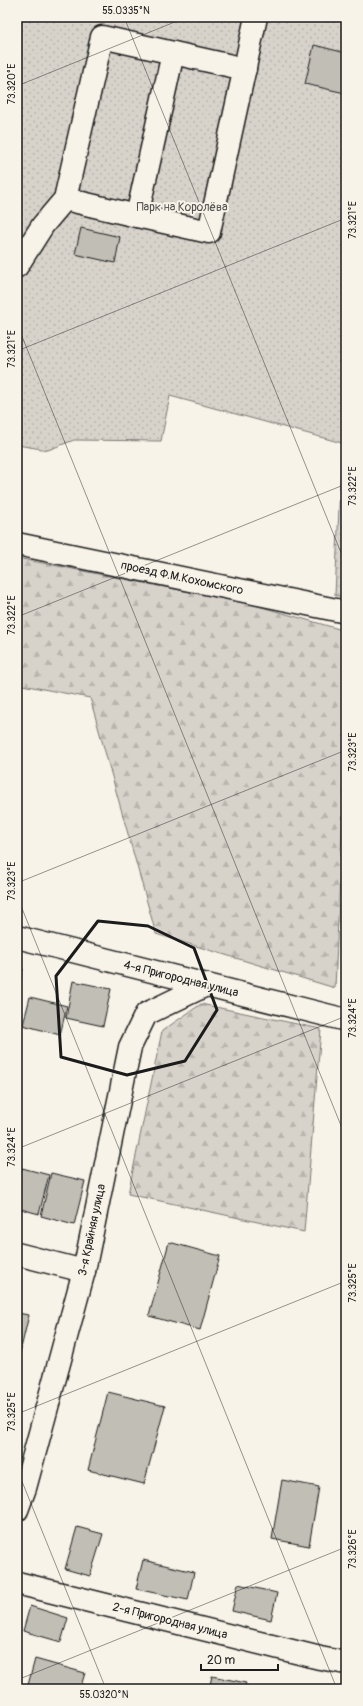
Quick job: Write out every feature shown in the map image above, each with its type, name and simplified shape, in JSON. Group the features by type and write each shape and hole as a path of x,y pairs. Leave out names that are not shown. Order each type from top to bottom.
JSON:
{"street":[{"path":"65,200 209,232 256,17"},
{"path":"17,266 43,226 65,200 102,37 245,69"},
{"path":"137,216 173,54"},
{"name":"проезд Ф.М.Кохомского","path":"17,544 346,612"},
{"name":"4-я Пригородная улица","path":"17,937 346,1020"},
{"name":"3-я Крайняя улица","path":"17,1510 25,1488 84,1271 130,1047 146,1014 206,985"},
{"path":"17,1254 84,1271"},
{"name":"2-я Пригородная улица","path":"17,1583 320,1658 346,1663"}],"highlighted area":[{"path":"98,921 148,926 194,948 217,1010 185,1061 127,1075 61,1057 56,976"}],"green space":[{"name":"Парк на Королёва","path":"17,17 346,17 346,598 335,595 342,443 170,396 161,441 74,440 48,450 17,445"},
{"path":"17,558 251,604 346,631 346,739 335,988 156,934 90,698 17,684"},
{"path":"201,1004 321,1029 304,1232 128,1194 162,1031"}],"building":[{"path":"314,45 346,53 345,93 305,84"},
{"path":"81,228 120,237 115,263 75,254"},
{"path":"17,968 23,969 17,993"},
{"path":"73,981 111,989 103,1026 66,1018"},
{"path":"30,997 67,1006 60,1035 23,1025"},
{"path":"22,1168 49,1175 39,1214 17,1208 17,1190"},
{"path":"51,1173 85,1181 74,1225 41,1216"},
{"path":"169,1242 220,1256 200,1330 149,1316"},
{"path":"17,1313 29,1315 17,1365"},
{"path":"108,1392 165,1406 144,1484 88,1470"},
{"path":"282,1480 319,1487 309,1546 272,1539"},
{"path":"77,1527 103,1534 90,1576 65,1569"},
{"path":"143,1560 194,1572 188,1600 136,1589"},
{"path":"238,1584 277,1593 271,1620 232,1611"},
{"path":"30,1606 68,1618 61,1642 23,1631"},
{"path":"35,1659 85,1673 80,1689 41,1689 28,1685"},
{"path":"212,1676 246,1683 244,1689 209,1689"}]}
